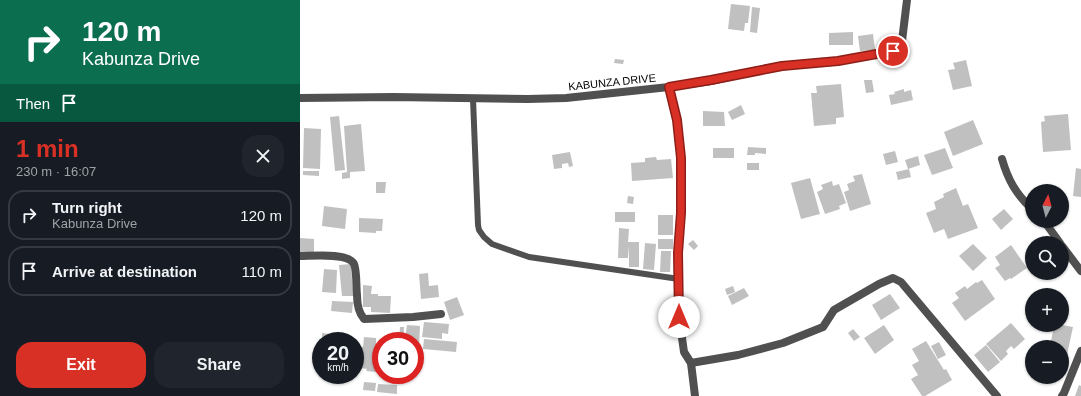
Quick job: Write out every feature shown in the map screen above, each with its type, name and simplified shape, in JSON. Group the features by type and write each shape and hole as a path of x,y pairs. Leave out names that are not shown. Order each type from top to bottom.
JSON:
{"street":[{"name":"KABUNZA DRIVE","path":"300,98 566,98 669,87 782,66 838,61 893,51 902,41 907,0"},
{"path":"669,87 677,120 681,158 681,213 678,253 679,317 684,352 691,363 695,396"},
{"path":"1002,159 1012,186 1025,203"},
{"path":"1069,255 1081,271"},
{"path":"300,256 343,257 350,260 354,265 359,310 364,319 441,314"},
{"path":"691,363 738,355 783,343 823,327 834,310 879,284 893,278 901,282 997,396"},
{"path":"1062,396 1081,351"}],"lane":[{"path":"473,99 478,225 479,230 492,244 529,257 679,279"}],"building":[{"path":"731,4 750,6 748,23 745,23 744,31 728,29"},
{"path":"752,7 760,8 757,33 750,32"},
{"path":"853,32 853,45 829,45 829,33"},
{"path":"873,34 875,50 860,51 858,36"},
{"path":"615,59 624,60 623,64 614,63"},
{"path":"966,60 972,86 953,90 948,70 955,69 953,63"},
{"path":"864,80 872,80 874,92 866,93"},
{"path":"841,84 844,117 836,118 836,124 814,126 811,93 817,93 816,86"},
{"path":"904,89 904,92 911,90 913,100 891,105 889,95 895,94 894,92"},
{"path":"741,105 745,114 732,120 728,112"},
{"path":"703,111 724,112 725,126 703,126"},
{"path":"1068,114 1071,150 1043,152 1041,122 1045,121 1044,116"},
{"path":"339,116 345,170 335,171 330,117"},
{"path":"973,120 983,144 953,156 944,132"},
{"path":"361,124 365,171 350,172 350,178 342,179 342,173 347,172 344,126"},
{"path":"304,128 321,129 320,169 303,168"},
{"path":"748,147 766,148 766,154 755,153 755,155 747,155"},
{"path":"713,148 734,148 734,158 713,158"},
{"path":"945,148 953,168 932,175 924,155"},
{"path":"895,151 898,162 886,165 883,154"},
{"path":"570,152 573,166 569,167 568,163 562,164 562,168 554,169 552,155"},
{"path":"918,156 920,165 908,169 905,160"},
{"path":"656,157 657,160 671,159 673,178 632,181 631,163 645,162 645,158"},
{"path":"747,163 759,163 759,170 747,170"},
{"path":"1076,168 1081,169 1081,197 1073,196"},
{"path":"909,169 911,177 898,180 896,172"},
{"path":"303,171 319,171 319,176 303,175"},
{"path":"862,174 871,204 850,211 844,192 849,190 847,184 855,181 853,176"},
{"path":"810,178 820,214 801,219 791,183"},
{"path":"832,181 833,186 839,184 846,203 839,206 840,209 825,214 817,192 823,189 821,185"},
{"path":"376,182 386,182 385,193 376,193"},
{"path":"956,188 963,206 968,204 978,228 948,239 944,229 934,233 926,213 936,209 934,202 944,197 943,194"},
{"path":"628,196 634,197 633,204 627,203"},
{"path":"324,206 347,209 345,229 322,226"},
{"path":"1004,209 1013,219 1001,230 992,219"},
{"path":"615,212 635,212 635,222 615,222"},
{"path":"658,215 673,215 673,235 658,235"},
{"path":"359,218 383,219 382,231 376,231 376,233 359,232"},
{"path":"619,228 629,229 628,242 639,242 639,267 629,267 629,246 628,258 618,258"},
{"path":"300,238 314,239 314,253 300,252"},
{"path":"658,239 673,239 673,249 658,249"},
{"path":"693,240 698,246 694,250 688,244"},
{"path":"645,243 656,244 654,270 643,269"},
{"path":"973,244 987,258 973,271 959,256"},
{"path":"1011,245 1025,265 1025,269 1011,279 1010,278 1005,281 995,268 1000,265 995,257"},
{"path":"661,251 671,251 670,272 660,272"},
{"path":"351,264 353,296 342,296 339,265"},
{"path":"324,269 337,270 336,293 322,292"},
{"path":"428,273 429,286 438,285 439,297 421,299 419,274"},
{"path":"982,280 995,299 965,321 952,303 959,298 955,293 965,286 967,289 976,282 977,283"},
{"path":"363,285 372,286 371,294 378,294 378,296 391,296 390,313 371,312 371,307 363,307"},
{"path":"733,286 735,292 727,295 725,289"},
{"path":"744,288 749,296 732,305 728,296"},
{"path":"890,294 900,308 881,320 872,305"},
{"path":"457,297 464,315 450,320 444,302"},
{"path":"332,301 353,302 352,313 331,311"},
{"path":"424,322 449,324 448,334 442,333 442,339 424,337 424,332 423,332"},
{"path":"1011,323 1025,339 1014,349 1011,346 1006,351 1008,354 1001,361 986,344"},
{"path":"407,325 420,326 420,332 406,332"},
{"path":"884,325 894,340 875,354 864,338"},
{"path":"1069,326 1073,327 1069,346 1069,340 1051,340 1053,332 1069,332"},
{"path":"400,327 404,327 404,332 400,332"},
{"path":"853,329 860,337 854,341 848,333"},
{"path":"364,337 372,338 372,372 366,371 367,369 364,368"},
{"path":"424,339 457,342 456,352 424,349"},
{"path":"926,341 952,380 925,396 922,396 911,379 918,375 912,365 919,361 912,349"},
{"path":"939,342 946,355 938,359 931,346"},
{"path":"986,345 1000,362 988,372 974,355"},
{"path":"364,382 376,384 375,391 363,390"},
{"path":"378,384 397,385 397,394 377,392"},
{"path":"1079,385 1081,386 1081,396 1075,396"}],"route":[{"path":"679,317 678,253 681,213 681,158 677,120 669,87 782,66 838,61 893,51"}]}
